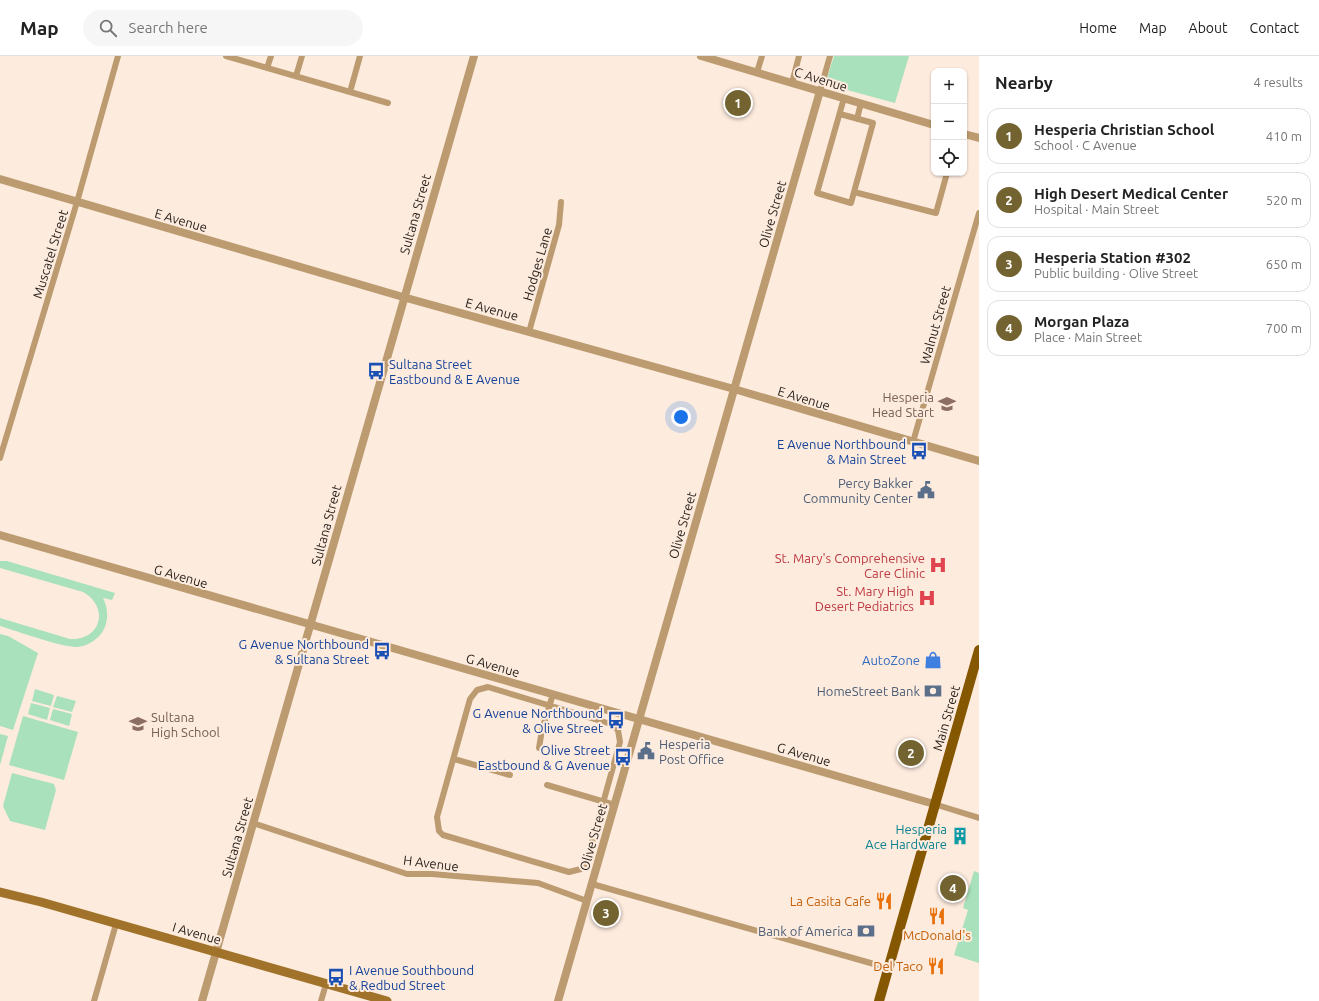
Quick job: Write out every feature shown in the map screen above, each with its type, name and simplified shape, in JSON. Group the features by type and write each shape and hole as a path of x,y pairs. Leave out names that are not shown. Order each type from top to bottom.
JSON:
{"main road":[{"name":"Main Street","path":"879,1001 979,650"},
{"name":"I Avenue","path":"0,892 40,902 387,1001"}],"street":[{"name":"Muscatel Street","path":"0,458 77,202 118,56"},
{"path":"226,56 388,103"},
{"path":"267,68 271,56"},
{"path":"296,76 302,56"},
{"path":"350,92 360,56"},
{"name":"Sultana Street","path":"202,1001 311,625 403,297 474,56"},
{"name":"C Avenue","path":"700,56 719,58 757,72 931,125"},
{"path":"757,72 762,56"},
{"path":"792,82 799,56"},
{"name":"Olive Street","path":"558,1001 830,56"},
{"path":"840,114 873,123 850,203 817,193 844,98"},
{"path":"857,119 861,103"},
{"path":"967,135 979,138"},
{"path":"854,192 936,213 946,176"},
{"name":"E Avenue","path":"0,179 403,297 529,332 572,346 734,389 979,461"},
{"name":"Hodges Lane","path":"529,332 559,225 562,202"},
{"name":"Walnut Street","path":"913,442 979,213"},
{"name":"G Avenue","path":"0,535 979,818"},
{"path":"488,687 611,724 618,730 620,742 586,864 581,869 569,872 443,835 439,831 437,817 454,759 470,699 478,690 488,687"},
{"path":"539,748 553,694"},
{"path":"454,759 510,775"},
{"path":"547,785 615,805"},
{"name":"H Avenue","path":"253,823 408,874 432,874 470,879 538,884 587,901"},
{"path":"592,884 888,968"},
{"path":"94,1001 116,924"},
{"path":"321,1001 326,984"}],"green space":[{"path":"834,56 909,56 895,103 825,84"},
{"path":"0,561 7,561 115,593 112,600 103,598 107,614 103,631 92,642 78,647 71,647 0,626 0,618 70,639 81,638 89,635 95,629 99,614 97,606 91,598 83,592 0,568"},
{"path":"0,634 8,636 38,653 13,730 0,726"},
{"path":"35,689 54,695 51,706 32,701"},
{"path":"57,696 76,701 72,712 53,707"},
{"path":"31,703 50,708 47,720 28,714"},
{"path":"53,709 72,714 69,726 50,720"},
{"path":"23,716 78,732 64,780 9,765"},
{"path":"0,734 8,736 0,765"},
{"path":"12,773 54,784 56,790 45,830 10,821 3,806"},
{"path":"974,871 979,873 979,963 954,955 968,910 963,908"}],"place":[{"name":"Hesperia Christian School","path":"738,103"},
{"name":"Sultana Street Eastbound & E Avenue","path":"376,371"},
{"name":"Hesperia Head Start","path":"947,404"},
{"name":"E Avenue Northbound & Main Street","path":"919,451"},
{"name":"Percy Bakker Community Center","path":"926,490"},
{"name":"St. Mary's Comprehensive Care Clinic","path":"938,565"},
{"name":"St. Mary High Desert Pediatrics","path":"927,598"},
{"name":"G Avenue Northbound & Sultana Street","path":"382,651"},
{"name":"AutoZone","path":"933,660"},
{"name":"HomeStreet Bank","path":"933,691"},
{"name":"G Avenue Northbound & Olive Street","path":"616,720"},
{"name":"Sultana High School","path":"138,724"},
{"name":"Hesperia Post Office","path":"646,751"},
{"name":"High Desert Medical Center","path":"911,753"},
{"name":"Olive Street Eastbound & G Avenue","path":"623,757"},
{"name":"Hesperia Ace Hardware","path":"960,836"},
{"name":"Morgan Plaza","path":"953,888"},
{"name":"La Casita Cafe","path":"884,901"},
{"name":"Hesperia Station #302","path":"606,913"},
{"name":"McDonald's","path":"937,916"},
{"name":"Bank of America","path":"866,931"},
{"name":"Del Taco","path":"936,966"},
{"name":"I Avenue Southbound & Redbud Street","path":"336,977"}]}
